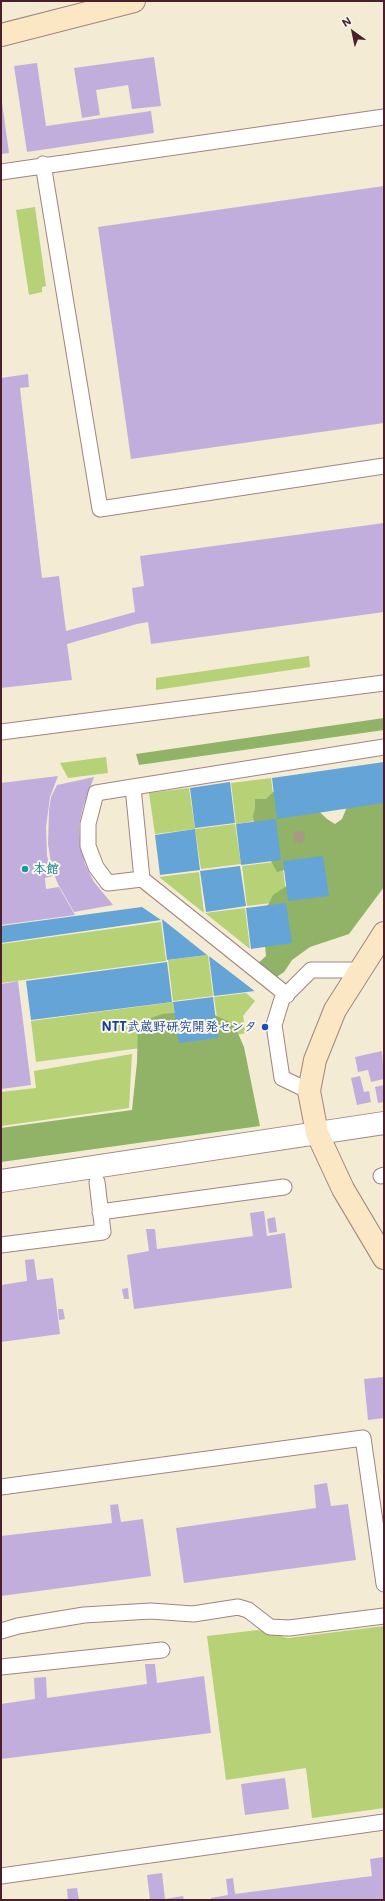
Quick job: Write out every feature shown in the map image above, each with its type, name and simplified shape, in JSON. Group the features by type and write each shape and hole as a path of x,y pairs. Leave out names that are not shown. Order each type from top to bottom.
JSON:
{"street":[{"path":"1,35 134,1"},
{"path":"384,933 335,1010 315,1060 309,1091 317,1133 343,1189 384,1258"},
{"path":"1,1180 384,1123"}],"lane":[{"path":"1,172 43,164 384,117"},
{"path":"43,164 100,508 384,466"},
{"path":"1,732 384,683"},
{"path":"287,995 142,879 108,883 96,866 88,846 88,824 96,793 384,748"},
{"path":"133,787 142,879"},
{"path":"309,1091 282,1078 274,1025 282,999 311,970 360,970"},
{"path":"1,1245 103,1232 97,1182"},
{"path":"100,1212 284,1187"},
{"path":"1,1487 363,1438 384,1584"},
{"path":"1,1631 18,1626 84,1615 151,1611 193,1614 238,1607 248,1610 270,1627 289,1628 384,1616"},
{"path":"1,1667 162,1650"},
{"path":"1,1876 384,1822"}],"green space":[{"path":"35,207 46,286 42,287 42,292 29,295 16,210"},
{"path":"309,656 310,667 156,690 156,678"},
{"path":"384,718 384,730 139,765 136,754"},
{"path":"106,757 108,773 68,778 60,763"},
{"path":"271,778 276,818 236,824 231,783"},
{"path":"278,787 306,799 327,819 335,824 342,819 349,802 384,787 384,887 349,934 310,947 292,960 284,972 275,978 256,965 266,956 264,935 265,911 273,895 308,872 307,863 277,872 256,833 253,816 255,799 266,799"},
{"path":"189,788 195,829 155,834 149,793"},
{"path":"235,824 241,864 201,869 195,829"},
{"path":"282,861 287,901 247,906 242,866"},
{"path":"199,872 204,913 159,877"},
{"path":"245,908 250,949 205,913"},
{"path":"161,922 166,961 1,983 1,944"},
{"path":"208,955 213,996 173,1001 168,960"},
{"path":"246,993 255,1001 243,1016 246,1033 220,1038 214,997"},
{"path":"173,1002 178,1043 36,1062 31,1021"},
{"path":"204,1010 234,1024 244,1047 260,1126 1,1162 1,1128 132,1110 137,1062 138,1023 162,1014"},
{"path":"132,1054 129,1108 1,1126 1,1092 36,1088 34,1071"},
{"path":"384,1626 384,1808 312,1818 306,1768 226,1780 207,1636 258,1630 288,1638"}],"water":[{"path":"384,762 384,803 277,819 272,778"},
{"path":"230,782 235,823 195,828 190,788"},
{"path":"276,819 281,860 241,865 236,824"},
{"path":"195,829 200,870 160,875 155,835"},
{"path":"323,856 329,896 288,901 283,861"},
{"path":"240,866 246,906 206,912 200,871"},
{"path":"286,903 292,943 251,949 246,908"},
{"path":"142,907 161,920 1,943 1,926"},
{"path":"162,919 207,955 167,960"},
{"path":"209,956 255,991 214,996"},
{"path":"167,962 172,1002 31,1020 26,981"},
{"path":"213,997 218,1038 179,1043 173,1002"}],"pier":[{"path":"161,918 211,954 256,990 256,992"}],"building":[{"path":"154,57 161,106 132,109 128,85 96,90 100,115 82,118 74,68"},
{"path":"37,63 46,126 151,111 154,133 27,152 14,66"},
{"path":"1,95 9,153 1,154"},
{"path":"384,186 384,423 131,459 98,227"},
{"path":"28,374 29,387 20,388 42,578 59,576 66,631 135,612 132,588 144,586 140,556 384,523 384,612 151,644 148,622 137,624 67,644 72,680 1,688 1,378"},
{"path":"58,776 50,797 46,827 47,856 53,876 45,878 46,889 59,887 75,915 1,925 1,783"},
{"path":"94,777 83,807 79,825 80,844 85,864 94,882 113,905 74,912 58,884 52,869 48,844 49,810 51,797 57,785"},
{"path":"18,981 31,1085 1,1089 1,984"},
{"path":"382,1051 384,1079 371,1082 368,1070 358,1072 355,1057"},
{"path":"360,1076 364,1092 369,1091 371,1102 357,1105 351,1078"},
{"path":"384,1085 384,1102 378,1103 375,1087"},
{"path":"264,1211 267,1236 285,1233 292,1288 134,1309 127,1255 149,1251 146,1229 155,1229 157,1249 253,1236 250,1213"},
{"path":"275,1217 277,1232 269,1233 267,1219"},
{"path":"34,1259 37,1280 53,1278 60,1334 1,1342 1,1285 27,1281 25,1260"},
{"path":"128,1288 129,1299 124,1299 122,1289"},
{"path":"58,1309 63,1309 65,1319 59,1320"},
{"path":"384,1377 384,1418 368,1420 364,1379"},
{"path":"327,1483 331,1506 348,1504 356,1560 184,1583 176,1528 316,1508 314,1485"},
{"path":"118,1504 121,1522 143,1519 151,1576 1,1596 1,1536 112,1523 110,1505"},
{"path":"145,1664 155,1664 157,1683 204,1676 211,1733 1,1759 1,1704 35,1699 34,1678 46,1677 47,1698 147,1684"},
{"path":"285,1778 289,1809 245,1815 241,1784"},
{"path":"383,1857 384,1900 211,1900 211,1898 228,1895 226,1879 233,1878 235,1894 372,1876 370,1859"},
{"path":"162,1873 165,1899 183,1896 184,1900 150,1900 147,1875"},
{"path":"77,1888 79,1900 68,1900 67,1889"}],"place":[{"name":"本館","path":"25,869"},
{"name":"NTT武蔵野研究開発センタ","path":"265,1027"}]}
